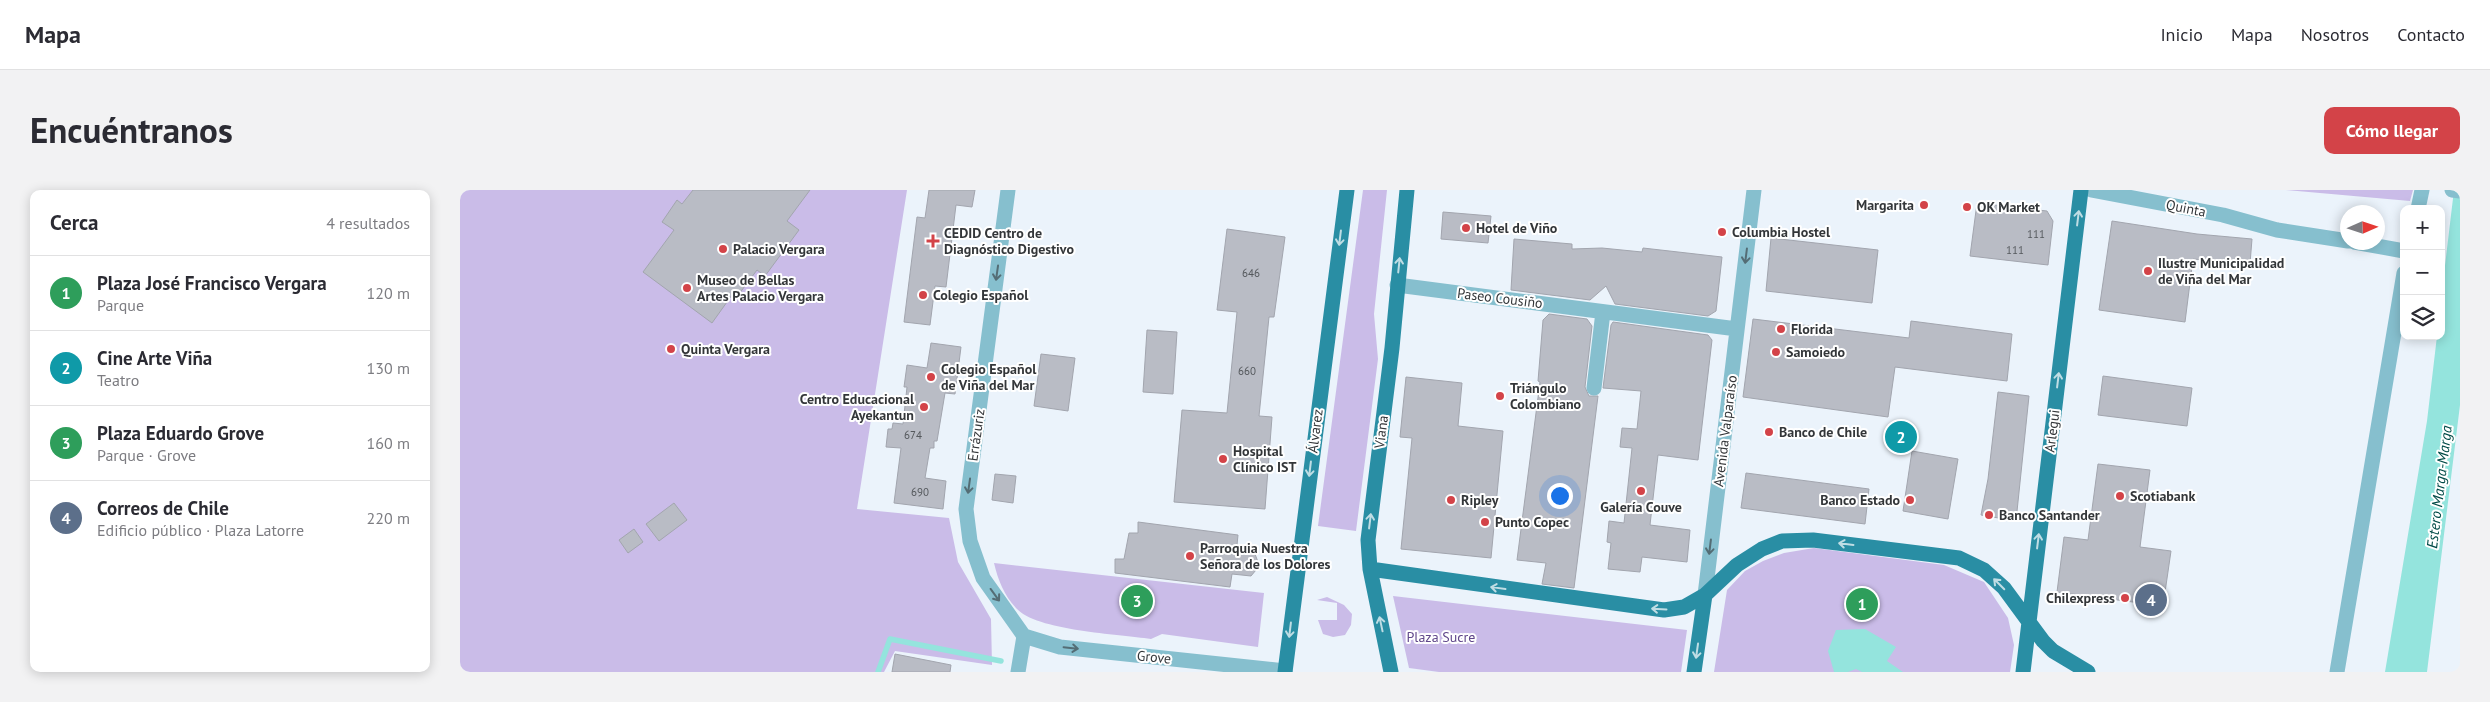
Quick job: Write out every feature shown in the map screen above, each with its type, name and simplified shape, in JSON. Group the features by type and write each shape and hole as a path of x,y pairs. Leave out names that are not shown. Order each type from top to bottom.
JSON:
{"main road":[{"name":"Álvarez","path":"1287,672 1347,190"},
{"name":"Viana","path":"1391,672 1370,570 1368,540 1392,348 1407,190"},
{"name":"Arlegui","path":"2023,672 2081,190"},
{"path":"1370,570 1638,608 1664,610 1684,607 1704,595 1737,565 1782,541 1813,540 1959,558 1984,570 2004,588 2028,624 2053,651 2088,672"},
{"name":"Avenida Valparaíso","path":"1694,672 1704,595"}],"street":[{"name":"Errázuriz","path":"1008,190 966,509 970,541 983,578 1024,636"},
{"name":"Avenida Valparaíso","path":"1704,595 1754,190"},
{"name":"Quinta","path":"2091,190 2223,215 2277,230 2340,240"},
{"path":"2419,205 2422,190"},
{"path":"2452,190 2460,191"},
{"path":"2385,248 2400,250"},
{"name":"Paseo Cousiño","path":"1397,285 1737,329"},
{"path":"2337,672 2400,295"},
{"path":"1594,388 1603,312"},
{"name":"Grove","path":"1024,636 1060,647 1287,672"},
{"path":"1018,672 1024,636"}],"green space":[{"name":"Quinta Vergara","path":"460,190 907,190 857,509 949,518 958,562 991,619 992,665 895,651 884,672 460,672"},
{"path":"1363,190 1387,190 1374,314 1378,359 1356,531 1318,526"},
{"path":"2286,190 2413,190 2410,201"},
{"path":"1814,548 1944,565 1984,582 2008,618 2014,645 2010,672 1714,672 1727,590 1745,571 1763,561 1784,553"},
{"path":"994,563 1264,593 1258,647 1162,634 1151,639 1059,627 1041,622 1026,616 1008,598 997,575"},
{"name":"Plaza Sucre","path":"1393,596 1687,630 1681,672 1439,672 1409,668"},
{"path":"1327,597 1344,605 1352,614 1351,625 1345,635 1333,637 1323,634 1318,620 1337,620 1337,603 1317,600"}],"water":[{"name":"Estero Marga-Marga","path":"2454,190 2460,190 2460,405 2427,672 2385,672 2427,421 2437,340 2445,340 2445,265"},
{"path":"1865,629 1896,647 1887,661 1903,672 1862,672 1856,669 1848,672 1834,672 1828,651 1836,630"}],"building":[{"name":"Palacio Vergara","path":"693,190 810,190 787,221 799,230 765,276 757,270 736,298 732,295 712,323 643,272 674,230 662,222 677,200 682,204"},
{"path":"929,190 975,190 972,207 956,205 946,287 935,286 930,325 904,322 917,217 925,218"},
{"path":"1977,203 2047,211 2053,221 2048,265 1970,256"},
{"name":"Hotel de Viño","path":"1443,212 1491,216 1488,243 1441,239"},
{"name":"Ilustre Municipalidad de Viña del Mar","path":"2112,221 2197,234 2252,239 2250,264 2193,259 2185,322 2099,310"},
{"path":"1227,229 1285,237 1274,317 1269,317 1259,416 1272,417 1265,509 1174,502 1182,410 1227,413 1237,312 1217,310"},
{"path":"1771,238 1878,250 1872,303 1766,291"},
{"path":"1514,239 1572,244 1572,249 1602,248 1642,252 1643,248 1722,257 1716,311 1708,316 1615,304 1606,286 1590,300 1511,290"},
{"path":"1549,314 1587,319 1592,326 1585,387 1589,396 1598,396 1574,588 1542,584 1546,563 1517,560 1540,382 1538,381 1543,320"},
{"path":"1753,319 1909,338 1911,321 2012,334 2007,381 1895,367 1888,417 1743,397"},
{"path":"1613,322 1708,335 1712,340 1698,460 1658,455 1650,525 1690,530 1687,562 1642,557 1640,572 1608,569 1611,543 1607,542 1609,521 1624,523 1632,448 1620,447 1622,428 1637,429 1641,391 1603,388 1611,325"},
{"path":"1147,330 1177,332 1173,394 1143,392"},
{"path":"931,343 961,347 955,394 945,393 937,441 934,441 934,448 930,448 925,478 946,481 943,509 894,503 901,448 886,447 888,429 892,429 893,423 903,424 907,387 904,387 907,365 927,368"},
{"path":"1041,354 1075,358 1068,411 1034,406"},
{"path":"2103,376 2192,388 2187,426 2098,415"},
{"name":"Ripley","path":"1406,377 1462,383 1458,426 1503,431 1491,558 1401,549 1412,438 1400,437"},
{"path":"1998,392 2029,396 2016,521 1981,515 1988,479"},
{"path":"1912,451 1958,459 1948,519 1903,511"},
{"path":"2098,464 2150,470 2140,547 2171,551 2163,606 2057,592 2064,537 2088,540"},
{"path":"1746,473 1869,489 1865,524 1741,508"},
{"path":"995,474 1016,476 1013,503 992,500"},
{"path":"674,503 687,520 659,541 646,524"},
{"name":"Parroquia Nuestra Señora de los Dolores","path":"1138,522 1238,535 1237,545 1255,554 1258,562 1256,570 1251,576 1232,574 1230,587 1115,573 1115,559 1124,559 1129,533 1138,533"},
{"path":"634,529 643,542 628,553 619,540"},
{"path":"895,654 951,665 950,672 892,672"}],"waterway":[{"path":"878,672 890,639 1001,661"}],"place":[{"name":"Margarita","path":"1924,205"},
{"name":"OK Market","path":"1967,207"},
{"name":"Hotel de Viño","path":"1466,228"},
{"name":"Columbia Hostel","path":"1722,232"},
{"name":"CEDID Centro de Diagnóstico Digestivo","path":"933,241"},
{"name":"Palacio Vergara","path":"723,249"},
{"name":"Ilustre Municipalidad de Viña del Mar","path":"2148,271"},
{"name":"Museo de Bellas Artes Palacio Vergara","path":"687,288"},
{"name":"Colegio Español","path":"923,295"},
{"name":"Florida","path":"1781,329"},
{"name":"Quinta Vergara","path":"671,349"},
{"name":"Samoiedo","path":"1776,352"},
{"name":"Colegio Español de Viña del Mar","path":"931,377"},
{"name":"Triángulo Colombiano","path":"1500,396"},
{"name":"Centro Educacional Ayekantun","path":"924,407"},
{"name":"Banco de Chile","path":"1769,432"},
{"name":"Cine Arte Viña","path":"1901,437"},
{"name":"Hospital Clínico IST","path":"1223,459"},
{"name":"Galería Couve","path":"1641,491"},
{"name":"Scotiabank","path":"2120,496"},
{"name":"Ripley","path":"1451,500"},
{"name":"Banco Estado","path":"1910,500"},
{"name":"Banco Santander","path":"1989,515"},
{"name":"Punto Copec","path":"1485,522"},
{"name":"Parroquia Nuestra Señora de los Dolores","path":"1190,556"},
{"name":"Chilexpress","path":"2125,598"},
{"name":"Correos de Chile","path":"2151,600"},
{"name":"Plaza Eduardo Grove","path":"1137,601"},
{"name":"Plaza José Francisco Vergara","path":"1862,604"}]}
